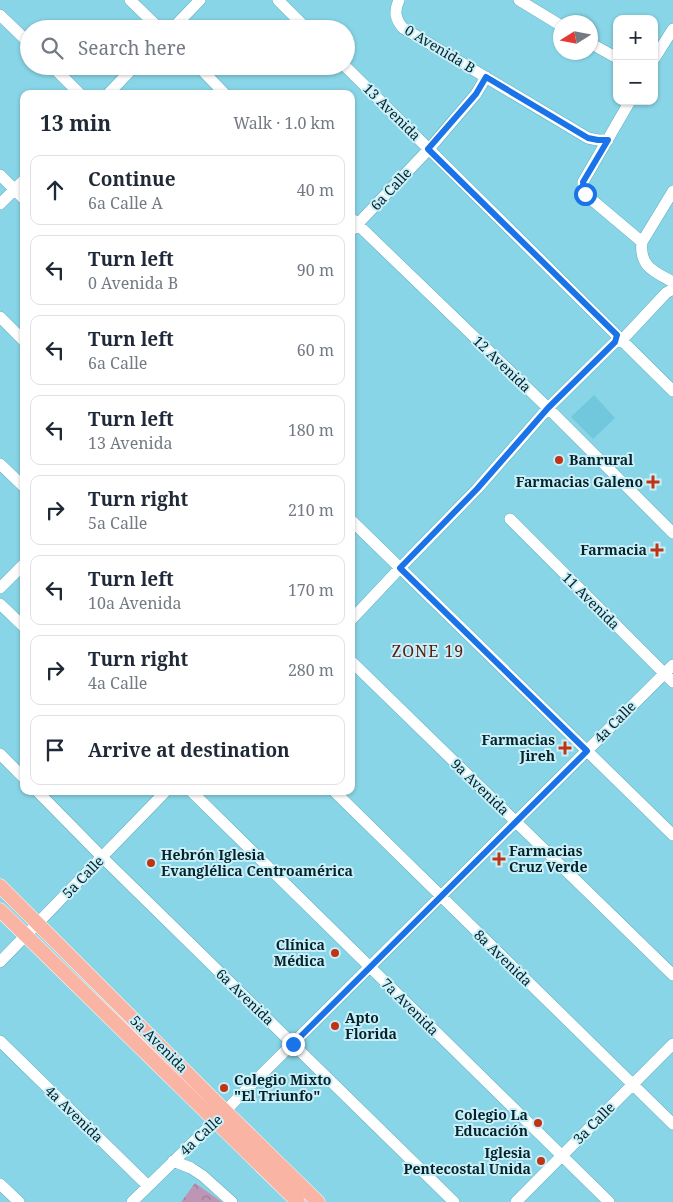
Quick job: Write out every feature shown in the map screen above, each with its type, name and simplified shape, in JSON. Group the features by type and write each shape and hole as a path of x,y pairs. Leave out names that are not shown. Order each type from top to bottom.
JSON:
{"main road":[{"name":"5a Avenida","path":"0,886 38,923 220,1116 298,1202"},
{"name":"5a Avenida","path":"0,910 220,1116 318,1202"}],"street":[{"path":"130,0 151,20"},
{"path":"181,20 200,0"},
{"path":"278,0 298,20"},
{"name":"0 Avenida B","path":"398,0 396,15 398,22 403,28 588,138 608,140"},
{"path":"519,0 553,21"},
{"path":"0,15 20,34"},
{"path":"658,53 673,29"},
{"path":"598,47 613,56"},
{"path":"61,75 76,90"},
{"path":"112,90 126,75"},
{"path":"207,75 221,90"},
{"name":"13 Avenida","path":"354,75 618,339 673,391"},
{"name":"6a Calle","path":"355,222 428,149 476,94 486,77"},
{"path":"628,105 583,182 583,189 585,194 642,242"},
{"path":"0,175 20,195"},
{"path":"0,204 20,184"},
{"path":"673,191 642,242 645,262 649,268 673,282"},
{"name":"12 Avenida","path":"355,226 548,408 673,533"},
{"path":"618,339 661,290 663,286 660,275"},
{"path":"355,616 477,489 548,408 666,293 673,289"},
{"path":"0,317 20,336"},
{"path":"0,464 20,483"},
{"name":"11 Avenida","path":"510,519 673,682"},
{"path":"355,524 673,835"},
{"path":"0,588 20,568"},
{"path":"0,604 20,623"},
{"name":"9a Avenida","path":"355,665 673,975"},
{"name":"4a Calle","path":"132,1202 673,665"},
{"path":"0,754 20,774"},
{"name":"6a Avenida","path":"41,795 454,1202"},
{"name":"5a Calle","path":"0,962 162,795"},
{"name":"7a Avenida","path":"195,795 609,1202"},
{"name":"8a Avenida","path":"338,795 673,1124"},
{"name":"4a Avenida","path":"0,1041 148,1186"},
{"name":"3a Calle","path":"516,1202 673,1044"},
{"path":"173,1162 191,1168 203,1176 232,1202"},
{"path":"0,1184 19,1202"}],"shaded area":[{"path":"594,395 615,418 593,439 571,417"}],"green space":[{"path":"195,1183 222,1202 181,1202"}],"place":[{"name":"Banrural","path":"559,460"},
{"name":"Farmacias Galeno","path":"653,482"},
{"name":"Farmacia","path":"657,550"},
{"name":"Farmacias Jireh","path":"565,748"},
{"name":"Farmacias Cruz Verde","path":"499,859"},
{"name":"Hebrón Iglesia Evanglélica Centroamérica","path":"151,863"},
{"name":"Clínica Médica","path":"335,953"},
{"name":"Apto Florida","path":"335,1026"},
{"name":"Colegio Mixto \"El Triunfo\"","path":"224,1088"},
{"name":"Colegio La Educación","path":"538,1123"},
{"name":"Iglesia Pentecostal Unida","path":"541,1161"}],"district":[{"name":"ZONE 19","path":"428,651"}],"route":[{"path":"293,1044 587,751 400,568 477,489 548,408 615,342 617,335 428,149 476,94 486,77 588,138 608,140 583,182 585,194"}]}
